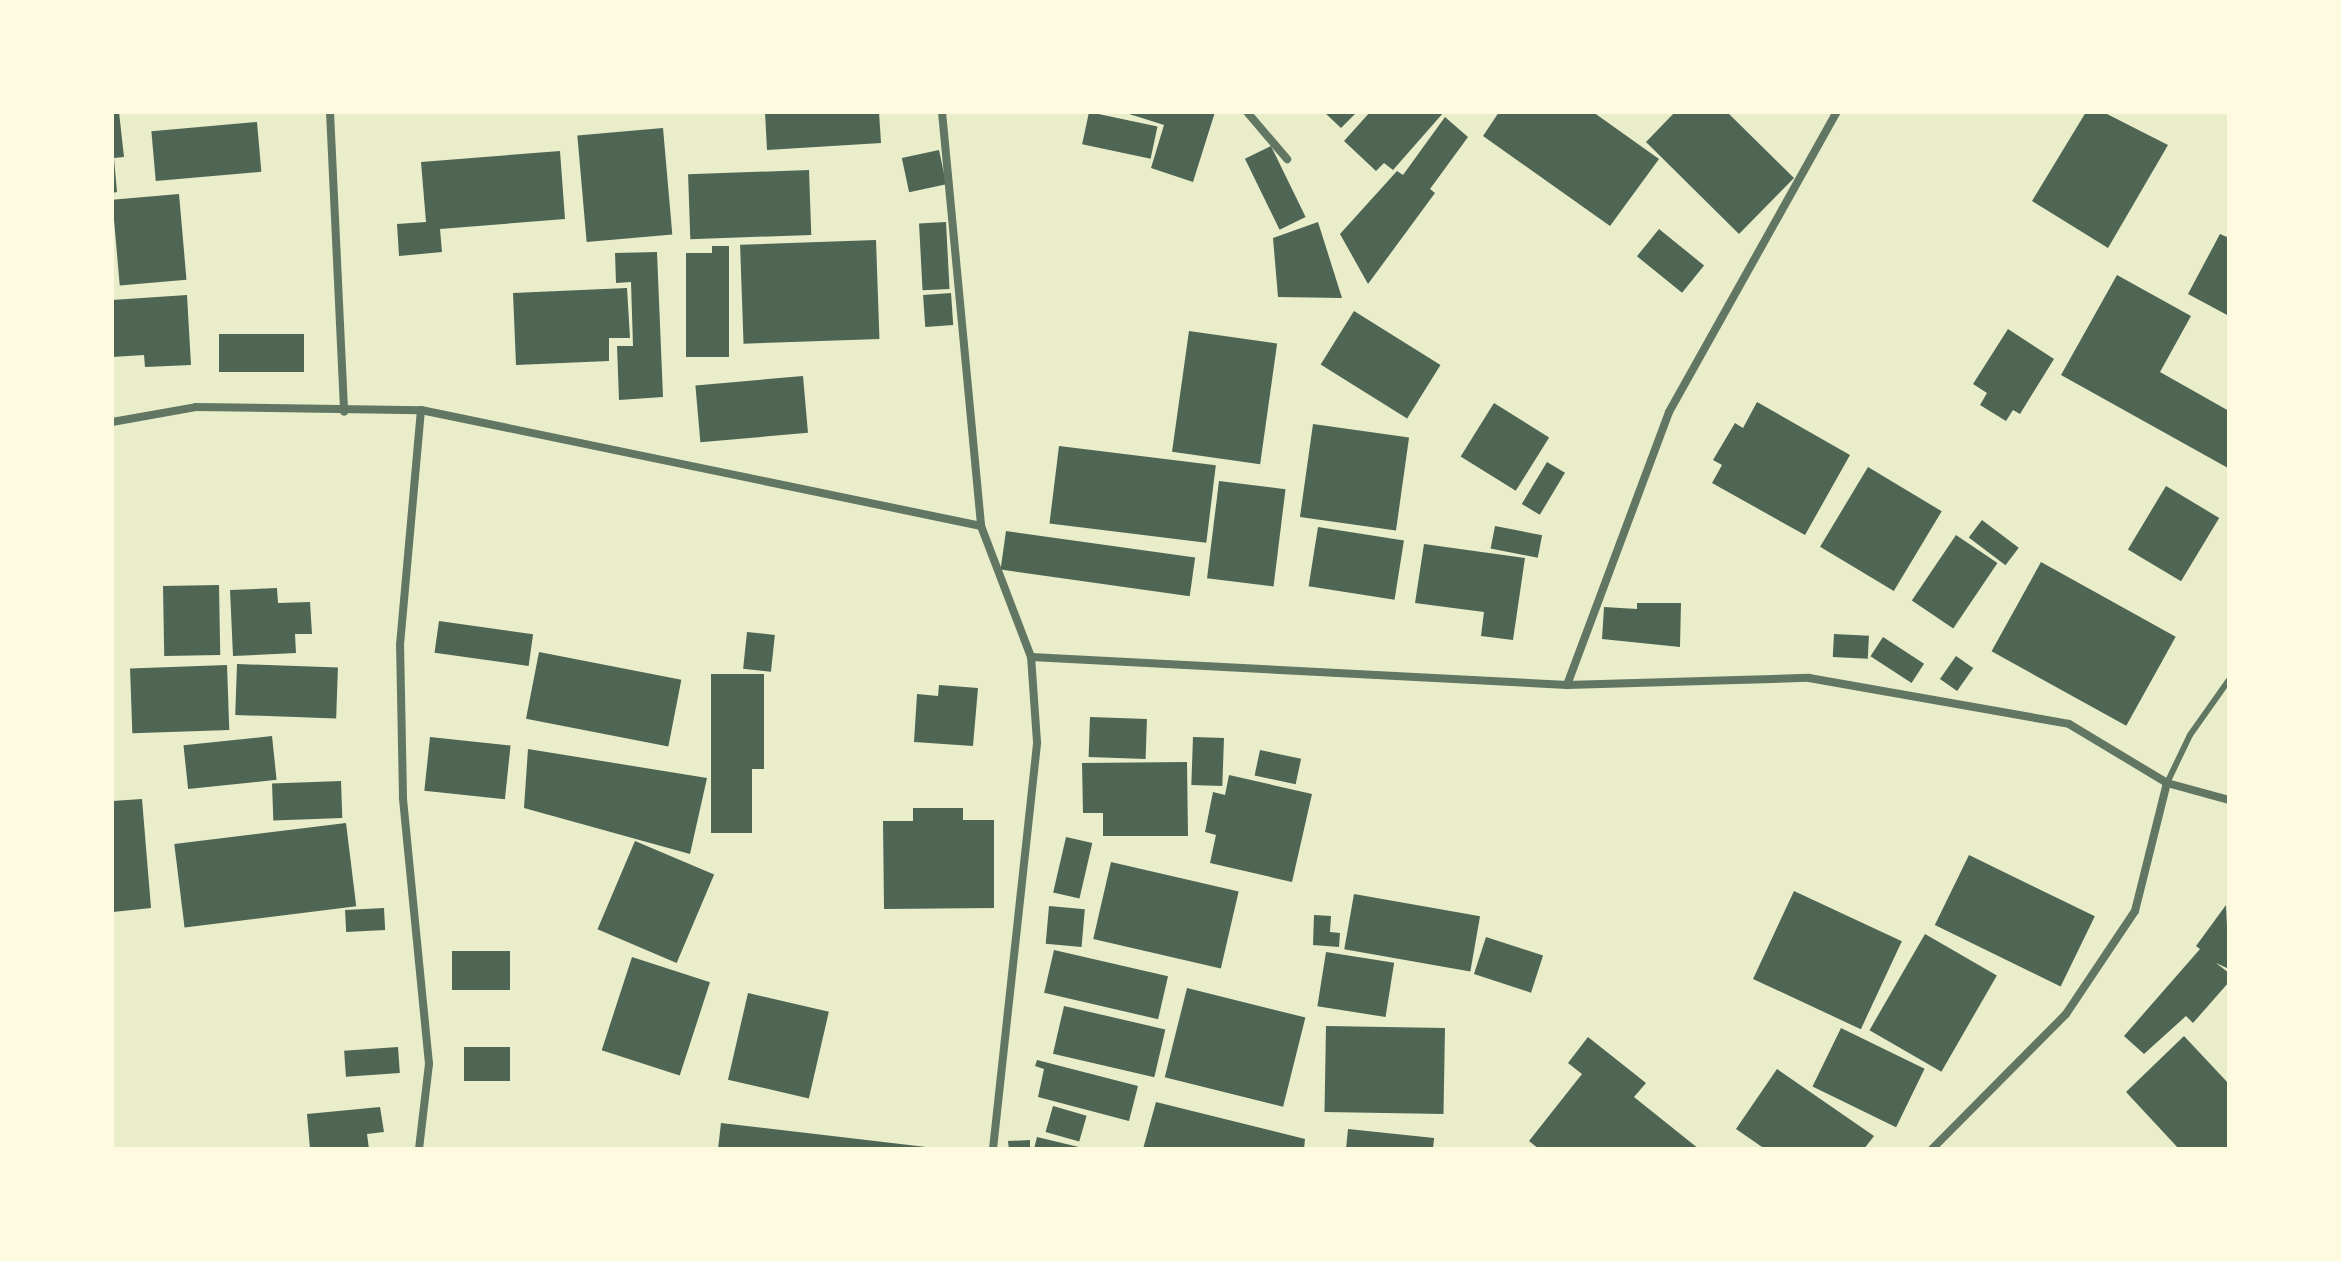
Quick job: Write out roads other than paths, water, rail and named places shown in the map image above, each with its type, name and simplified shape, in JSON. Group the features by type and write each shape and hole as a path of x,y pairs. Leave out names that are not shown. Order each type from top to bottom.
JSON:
{"street":[{"path":"330,112 344,412"},
{"path":"942,112 981,526 1031,657 1037,742 993,1149"},
{"path":"1247,112 1287,159"},
{"path":"1567,685 1669,412 1837,112"},
{"path":"112,422 196,407 344,412 421,410 981,526"},
{"path":"419,1149 429,1064 403,798 400,645 421,410"},
{"path":"1031,657 1567,685 1809,678 2069,724 2167,783 2229,800"},
{"path":"1932,1149 2066,1014 2135,911 2167,783"}],"lane":[{"path":"2167,783 2190,735 2229,680"}]}
